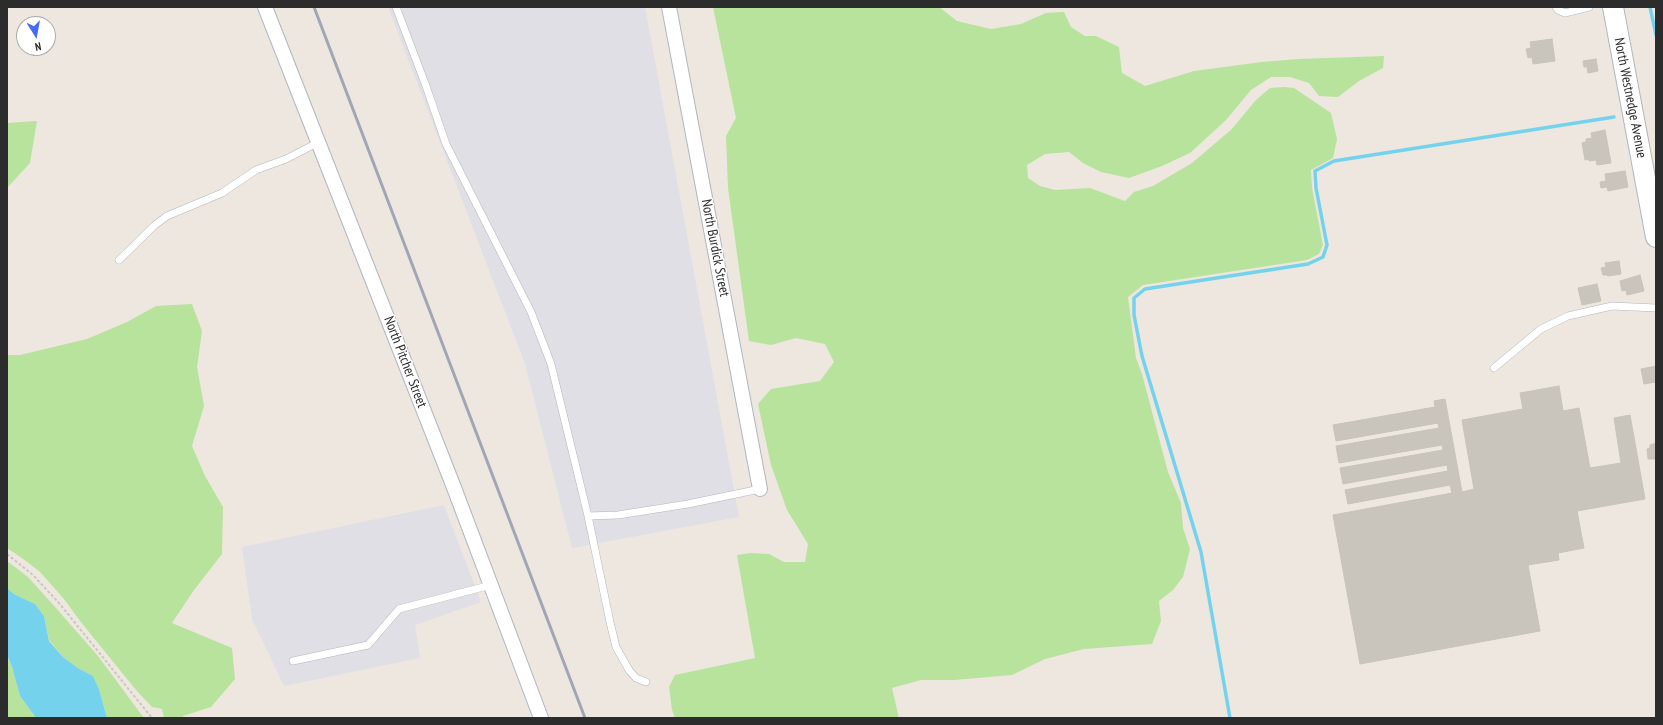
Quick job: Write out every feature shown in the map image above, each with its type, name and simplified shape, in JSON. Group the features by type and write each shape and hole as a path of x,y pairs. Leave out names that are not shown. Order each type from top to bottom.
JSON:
{"street":[{"name":"North Pitcher Street","path":"265,7 454,485 541,718"},
{"name":"North Burdick Street","path":"669,7 760,489"},
{"name":"North Westnedge Avenue","path":"1613,7 1656,237"}],"lane":[{"path":"396,7 446,144 531,312 551,364 588,516 616,647 629,670 636,678 646,682"},
{"path":"1556,7 1558,10 1565,13 1589,7"},
{"path":"119,260 167,216 222,193 256,170 298,154 319,142"},
{"path":"1494,368 1541,329 1568,316 1612,306 1656,308"},
{"path":"588,516 618,515 688,504 760,489"},
{"path":"293,661 368,645 399,609 491,585"}],"path":[{"path":"7,554 33,575 59,603 152,718"}],"shaded area":[{"path":"388,7 645,7 739,517 572,548 525,364"},
{"path":"444,505 481,602 415,625 420,658 284,686 252,619 242,547"}],"green space":[{"path":"713,7 939,7 957,21 991,29 1021,24 1046,13 1064,12 1071,27 1085,36 1096,36 1119,47 1122,73 1145,86 1194,71 1262,62 1384,56 1383,68 1359,81 1338,97 1319,96 1309,83 1290,77 1271,77 1251,90 1226,120 1190,153 1162,166 1129,178 1101,172 1083,163 1069,152 1045,154 1027,165 1028,178 1040,186 1055,190 1090,188 1125,201 1134,192 1153,186 1192,163 1232,129 1255,101 1270,88 1294,88 1331,113 1337,139 1333,158 1311,170 1312,188 1323,245 1319,254 1307,260 1143,285 1128,297 1136,358 1142,374 1168,472 1181,503 1183,528 1190,549 1183,577 1173,590 1159,601 1161,621 1152,644 1084,649 1045,659 1012,675 954,680 921,680 892,688 899,718 675,718 672,710 669,687 675,675 755,658 737,555 751,553 769,554 784,562 805,562 808,544 787,510 771,465 758,404 771,389 820,381 834,362 825,344 796,338 771,345 749,341 728,188 726,136 736,118"},
{"path":"37,121 30,163 7,188 7,123"},
{"path":"192,304 202,331 197,367 204,406 192,446 205,476 223,507 222,554 194,590 172,623 232,648 235,679 211,707 183,716 183,718 164,718 162,709 152,707 136,690 64,599 40,572 7,548 7,355 20,355 87,339 127,322 156,306"},
{"path":"7,561 28,577 98,656 144,718 107,718 99,689 93,676 78,668 63,657 49,640 44,616 35,604 14,594 7,588"},
{"path":"7,656 12,667 20,696 36,718 7,718"}],"water":[{"path":"7,588 14,594 35,604 44,616 49,641 63,657 78,668 93,676 99,689 107,718 36,718 20,696 7,655"}],"building":[{"path":"1552,39 1555,61 1533,64 1532,57 1528,58 1526,49 1531,48 1530,42"},
{"path":"1596,59 1598,71 1588,73 1587,67 1584,67 1583,61"},
{"path":"1605,130 1611,163 1597,165 1596,160 1585,160 1582,143 1586,142 1586,139 1592,138 1591,133"},
{"path":"1625,171 1628,187 1608,191 1607,187 1601,188 1600,182 1606,181 1605,174"},
{"path":"1619,261 1621,274 1608,276 1603,275 1601,268 1606,267 1605,263"},
{"path":"1640,275 1644,291 1627,295 1626,290 1622,291 1620,281"},
{"path":"1597,284 1601,301 1582,305 1578,288"},
{"path":"1656,366 1656,382 1644,384 1641,369"},
{"path":"1559,386 1563,411 1579,408 1590,468 1621,463 1614,418 1630,415 1645,499 1577,511 1584,548 1558,553 1559,560 1528,565 1540,631 1360,664 1333,515 1452,493 1450,485 1348,504 1345,490 1448,471 1447,465 1343,484 1340,468 1443,450 1442,445 1339,463 1336,446 1439,428 1438,423 1336,441 1333,425 1435,407 1434,401 1445,399 1462,492 1474,489 1462,420 1523,409 1520,393"},
{"path":"1656,443 1656,459 1648,459 1647,449 1650,448 1650,445"}],"waterway":[{"path":"1650,7 1656,35"},
{"path":"1230,718 1201,552 1142,356 1134,315 1134,298 1145,289 1308,264 1323,257 1327,245 1316,188 1315,171 1334,161 1614,117"}],"railway":[{"path":"314,7 585,718"}]}
